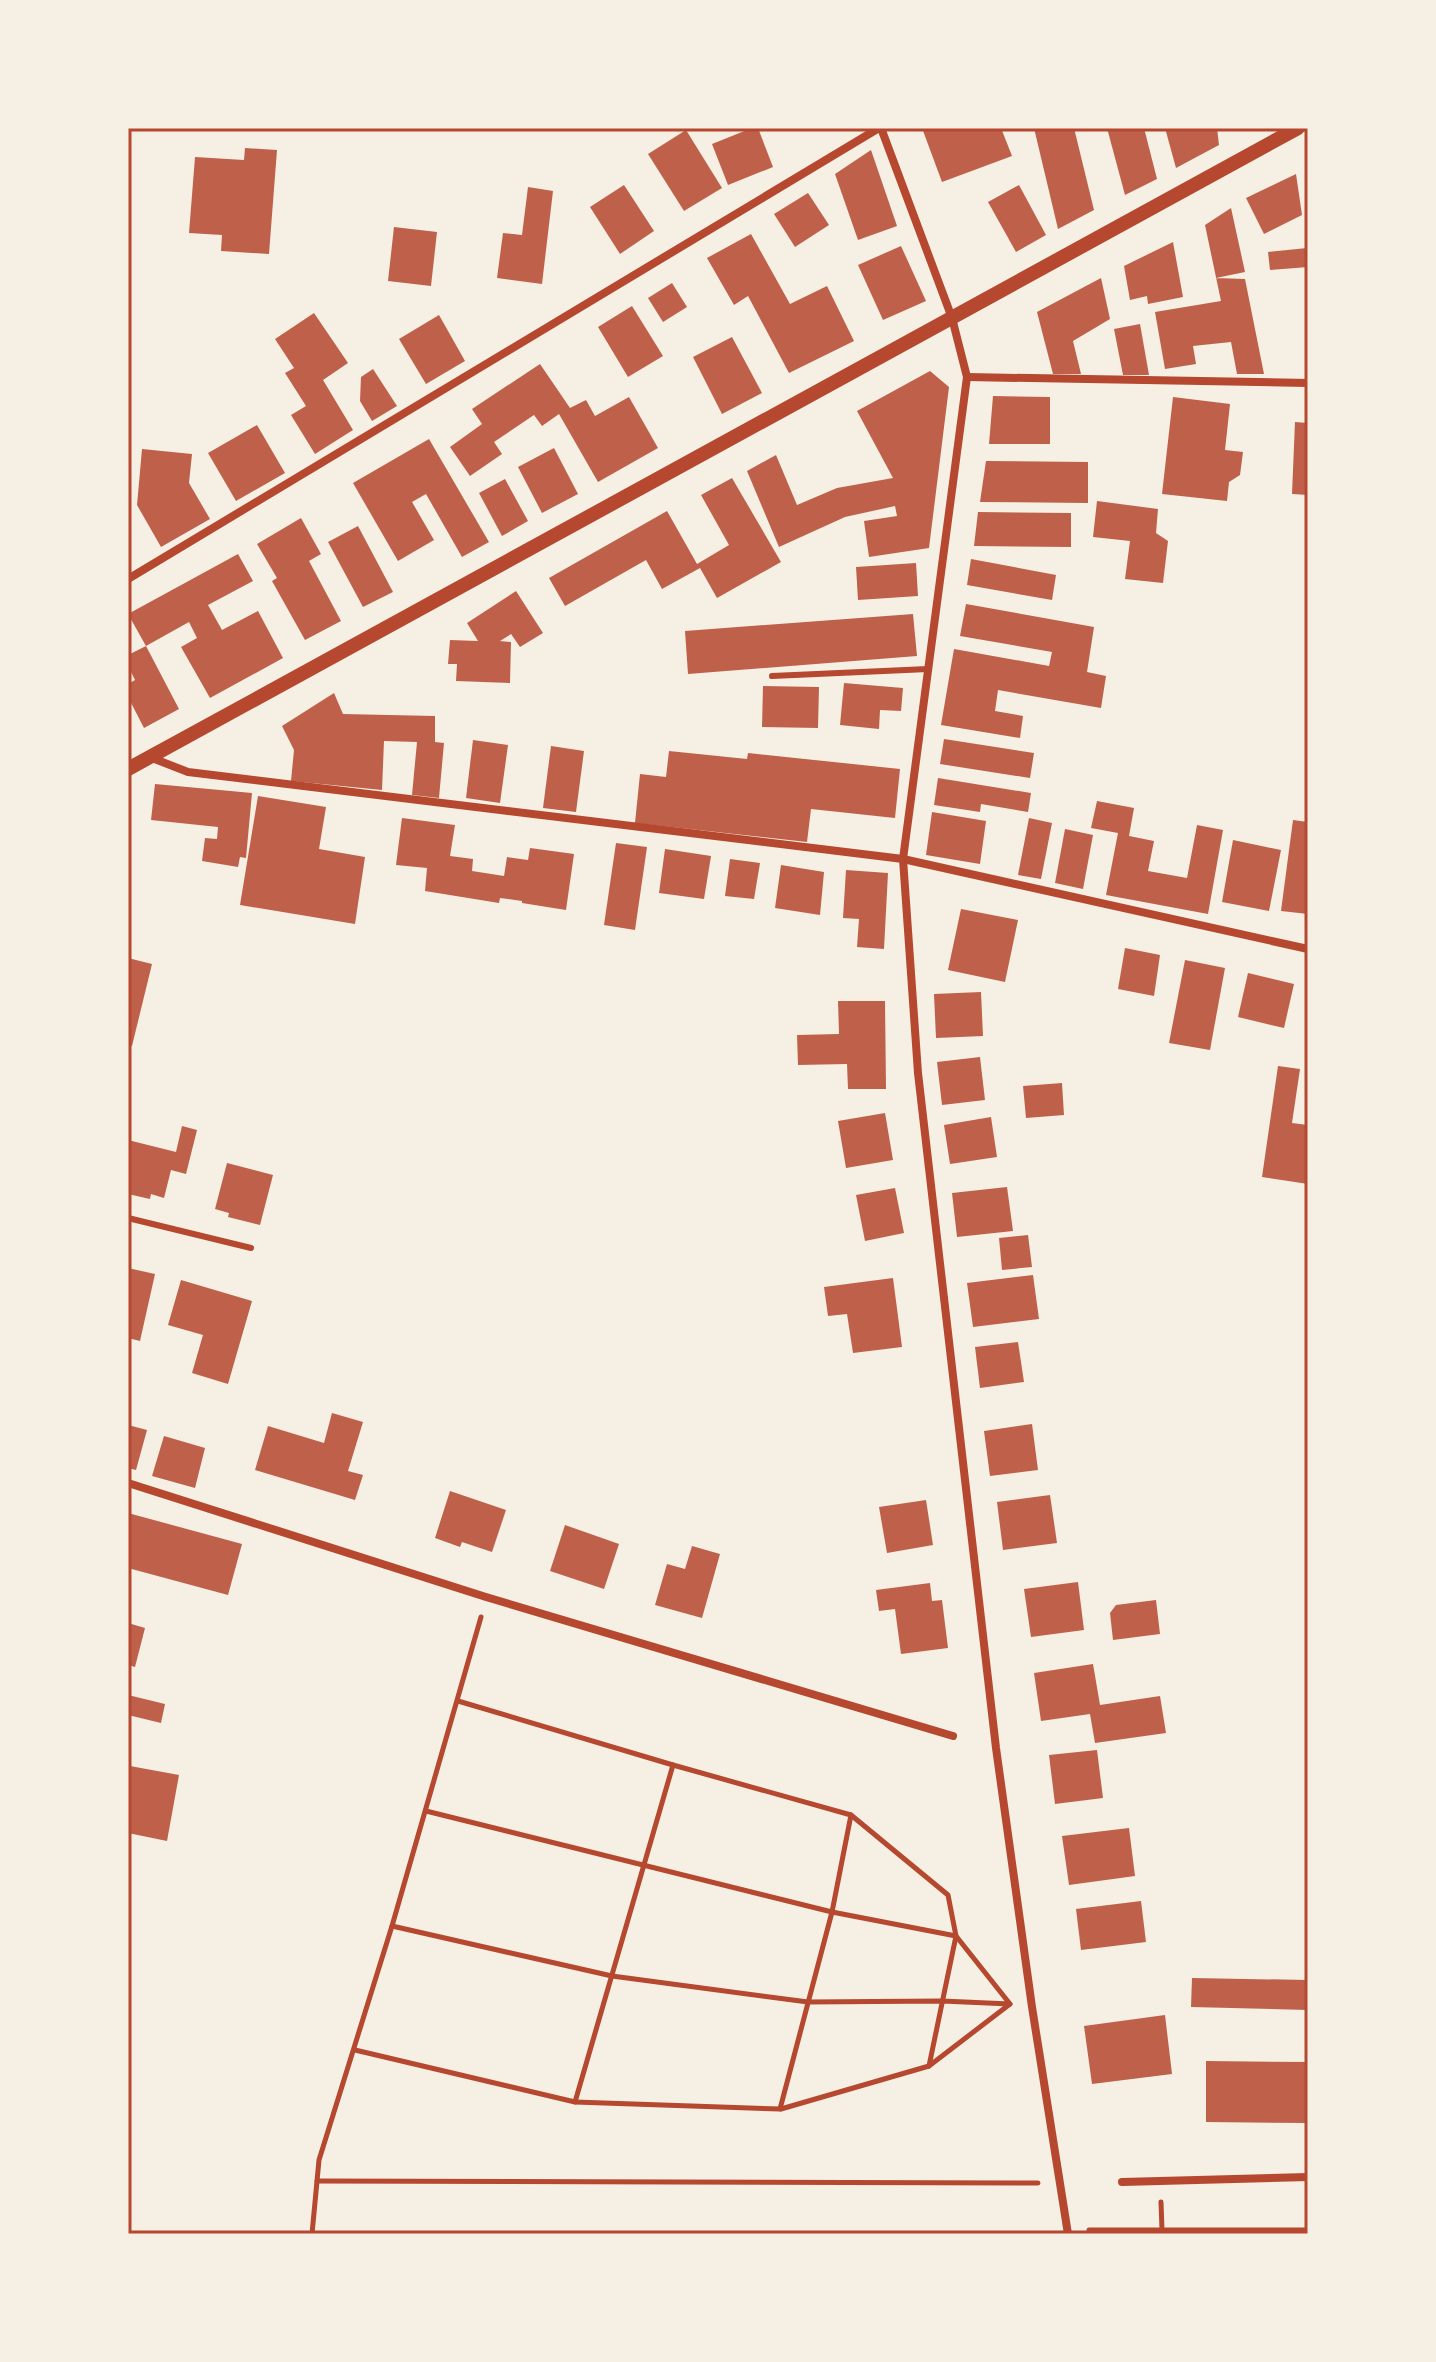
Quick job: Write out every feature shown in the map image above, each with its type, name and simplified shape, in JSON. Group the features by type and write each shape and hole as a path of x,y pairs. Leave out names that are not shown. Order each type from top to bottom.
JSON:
{"street":[{"path":"128,579 880,128 952,318 967,377 903,859 918,1073 996,1748 1032,2007 1068,2232"},
{"path":"128,769 1298,128"},
{"path":"967,377 1308,383"},
{"path":"152,758 188,772 903,859 1308,949"},
{"path":"128,1483 486,1597 953,1736"},
{"path":"1122,2182 1308,2177"}],"lane":[{"path":"772,676 928,669"},
{"path":"128,1218 251,1248"}],"path":[{"path":"312,2234 319,2160 392,1926 475,1646 486,1597"},
{"path":"458,1701 851,1815 948,1895 956,1936 929,2066"},
{"path":"575,2102 673,1765"},
{"path":"426,1811 832,1912 956,1936 1010,2004"},
{"path":"780,2109 832,1912 851,1815"},
{"path":"392,1926 612,1976 808,2002 942,2001 1032,2007"},
{"path":"355,2050 575,2102 780,2109 929,2066 1010,2004"},
{"path":"317,2181 1059,2183"},
{"path":"1068,2232 1308,2230"}],"building":[{"path":"758,128 773,167 728,185 712,144"},
{"path":"922,128 1001,128 1012,156 942,182"},
{"path":"1034,128 1074,128 1094,210 1058,229"},
{"path":"1107,128 1144,128 1157,179 1125,195"},
{"path":"1165,128 1217,128 1219,145 1176,168"},
{"path":"686,130 722,188 684,211 648,154"},
{"path":"245,148 277,150 269,254 221,251 222,235 189,233 195,157 244,160"},
{"path":"871,150 897,226 858,240 835,174"},
{"path":"1296,174 1302,215 1264,234 1246,198"},
{"path":"624,185 654,231 620,254 590,207"},
{"path":"1019,185 1046,235 1016,252 988,202"},
{"path":"528,187 553,191 542,284 497,278 503,233 522,235"},
{"path":"808,193 829,225 795,247 774,214"},
{"path":"1231,208 1245,272 1216,278 1205,225"},
{"path":"394,227 437,232 431,286 388,281"},
{"path":"751,234 790,304 827,286 854,341 789,373 748,296 734,305 707,258"},
{"path":"1173,242 1183,297 1148,304 1147,296 1130,300 1124,266"},
{"path":"901,246 926,301 883,320 858,265"},
{"path":"1307,248 1308,267 1270,270 1268,252"},
{"path":"1101,278 1110,319 1073,341 1081,374 1053,374 1037,312"},
{"path":"1216,278 1245,279 1264,374 1237,374 1231,342 1193,346 1196,364 1165,369 1155,312 1221,301"},
{"path":"672,283 687,307 663,322 648,298"},
{"path":"632,306 663,356 628,377 598,327"},
{"path":"314,313 348,363 323,380 353,430 315,454 291,415 306,406 285,373 294,368 275,339"},
{"path":"439,315 465,361 426,384 399,339"},
{"path":"1140,324 1149,375 1123,375 1114,329"},
{"path":"732,337 762,393 722,414 693,357"},
{"path":"540,364 570,408 586,400 595,416 629,397 658,448 598,482 559,414 542,426 534,415 494,442 502,454 470,476 450,447 482,424 472,409"},
{"path":"373,369 397,406 372,421 360,401 361,377"},
{"path":"930,371 949,387 929,548 869,557 864,521 897,516 895,506 845,517 779,547 747,471 776,455 797,505 837,488 893,478 857,411"},
{"path":"993,396 1050,397 1050,444 989,444"},
{"path":"1173,397 1230,404 1225,450 1243,452 1240,475 1229,482 1227,501 1162,494"},
{"path":"1295,422 1308,423 1308,495 1292,494"},
{"path":"257,425 285,473 236,501 208,453"},
{"path":"429,439 489,542 462,557 426,494 412,502 434,540 398,561 353,483"},
{"path":"554,448 578,494 542,513 518,467"},
{"path":"142,449 192,454 189,483 210,519 161,547 137,505"},
{"path":"986,461 1088,462 1088,503 980,502"},
{"path":"732,478 781,562 717,598 700,568 662,589 646,560 565,606 549,578 667,511 697,564 729,545 701,495"},
{"path":"505,479 528,521 502,536 479,493"},
{"path":"1097,501 1158,509 1156,533 1168,541 1163,583 1125,579 1130,541 1093,537"},
{"path":"978,512 1071,513 1071,547 974,546"},
{"path":"301,518 321,554 309,561 341,621 305,640 272,581 277,578 257,544"},
{"path":"358,526 393,592 363,607 328,542"},
{"path":"238,554 253,581 208,605 222,630 258,611 283,658 210,698 181,647 197,638 189,622 146,646 128,614"},
{"path":"971,559 1056,575 1052,600 967,585"},
{"path":"916,563 918,596 858,600 856,567"},
{"path":"516,591 543,633 520,647 511,634 500,641 511,642 510,683 456,681 457,664 448,664 450,640 478,641 467,623"},
{"path":"966,604 1094,627 1087,672 1106,676 1101,708 998,690 995,711 1023,716 1020,738 941,725 954,649 1049,666 1052,652 960,636"},
{"path":"913,614 917,656 688,674 685,631"},
{"path":"146,646 179,709 144,728 128,697 128,684 135,680 128,666 128,655"},
{"path":"844,683 903,688 901,711 880,710 879,729 840,725"},
{"path":"763,686 819,687 818,728 762,727"},
{"path":"334,693 343,714 435,716 435,742 444,743 439,798 412,795 417,742 384,741 382,790 291,781 294,750 282,726"},
{"path":"944,739 1034,753 1030,778 940,764"},
{"path":"473,740 508,745 500,803 466,798"},
{"path":"551,746 584,751 576,812 543,808"},
{"path":"669,751 747,759 748,753 900,769 895,818 811,809 807,842 635,823 640,774 666,777"},
{"path":"938,778 1031,793 1028,812 981,804 980,812 934,805"},
{"path":"155,784 252,793 246,858 240,857 238,867 202,861 205,838 217,839 218,827 151,820"},
{"path":"258,796 326,807 319,849 365,857 355,924 240,905"},
{"path":"1097,801 1134,808 1129,836 1154,841 1148,871 1187,878 1197,825 1223,830 1208,914 1106,895 1118,833 1091,828"},
{"path":"932,812 986,821 980,864 926,855"},
{"path":"402,818 455,825 450,856 473,859 472,871 504,876 507,857 528,860 530,848 574,854 566,910 500,898 499,903 425,891 427,868 396,865"},
{"path":"1029,818 1052,823 1041,879 1018,875"},
{"path":"1293,820 1308,822 1308,914 1281,911"},
{"path":"1065,829 1093,835 1083,889 1055,883"},
{"path":"1233,840 1281,850 1269,911 1222,902"},
{"path":"616,843 647,847 635,930 604,925"},
{"path":"665,849 711,856 704,899 659,893"},
{"path":"730,859 760,863 754,899 725,896"},
{"path":"781,865 824,872 820,915 775,908"},
{"path":"846,870 888,873 884,949 857,947 859,919 843,918"},
{"path":"961,909 1018,920 1005,982 948,970"},
{"path":"1125,948 1160,955 1154,996 1118,989"},
{"path":"128,958 152,964 132,1046 128,1045"},
{"path":"1185,960 1225,968 1210,1050 1169,1043"},
{"path":"1248,973 1294,984 1284,1028 1238,1017"},
{"path":"981,992 983,1036 936,1038 934,994"},
{"path":"838,1001 885,1001 886,1089 848,1089 847,1064 798,1065 797,1035 839,1034"},
{"path":"980,1057 985,1100 942,1105 937,1062"},
{"path":"1278,1066 1300,1069 1292,1123 1308,1125 1308,1184 1262,1177"},
{"path":"1062,1083 1064,1115 1026,1118 1023,1086"},
{"path":"885,1113 893,1160 846,1168 838,1121"},
{"path":"991,1117 997,1157 950,1164 944,1125"},
{"path":"182,1126 197,1130 186,1174 171,1170 164,1198 151,1194 150,1199 128,1194 128,1140 176,1152"},
{"path":"227,1163 273,1175 260,1225 228,1217 229,1213 215,1209"},
{"path":"1007,1187 1013,1231 957,1237 952,1193"},
{"path":"895,1188 904,1233 865,1241 856,1195"},
{"path":"1028,1235 1032,1267 1002,1270 999,1238"},
{"path":"128,1268 155,1274 140,1341 128,1338"},
{"path":"1033,1275 1039,1319 973,1327 967,1283"},
{"path":"893,1278 902,1347 853,1353 847,1314 828,1316 824,1287"},
{"path":"181,1280 252,1301 228,1384 192,1373 203,1335 168,1325"},
{"path":"1018,1342 1024,1382 980,1388 975,1347"},
{"path":"332,1413 363,1422 348,1471 363,1475 355,1500 255,1470 268,1426 324,1443"},
{"path":"1032,1424 1038,1470 990,1476 984,1431"},
{"path":"128,1425 147,1430 136,1470 128,1468"},
{"path":"164,1436 205,1448 195,1488 152,1476"},
{"path":"450,1491 506,1510 492,1552 462,1542 460,1547 435,1538"},
{"path":"1050,1495 1057,1543 1003,1550 997,1502"},
{"path":"926,1500 933,1545 887,1553 879,1507"},
{"path":"128,1513 242,1544 228,1595 128,1568"},
{"path":"565,1525 619,1544 604,1589 550,1571"},
{"path":"692,1546 720,1554 702,1618 655,1605 667,1564 685,1569"},
{"path":"1078,1582 1084,1630 1031,1637 1024,1589"},
{"path":"930,1583 932,1601 942,1600 948,1648 901,1654 895,1609 879,1611 876,1590"},
{"path":"1156,1600 1160,1634 1113,1640 1110,1613 1116,1605"},
{"path":"128,1623 145,1628 135,1667 128,1665"},
{"path":"1093,1664 1100,1705 1160,1696 1166,1733 1095,1743 1090,1714 1041,1721 1034,1673"},
{"path":"128,1695 165,1704 161,1723 128,1715"},
{"path":"1097,1750 1103,1798 1055,1804 1049,1755"},
{"path":"130,1766 179,1775 167,1841 128,1833"},
{"path":"1129,1828 1135,1876 1069,1885 1062,1836"},
{"path":"1141,1901 1146,1942 1081,1950 1076,1909"},
{"path":"1192,1978 1308,1980 1308,2010 1191,2007"},
{"path":"1165,2015 1172,2074 1092,2084 1084,2026"},
{"path":"1206,2061 1308,2062 1308,2123 1206,2122"}]}
